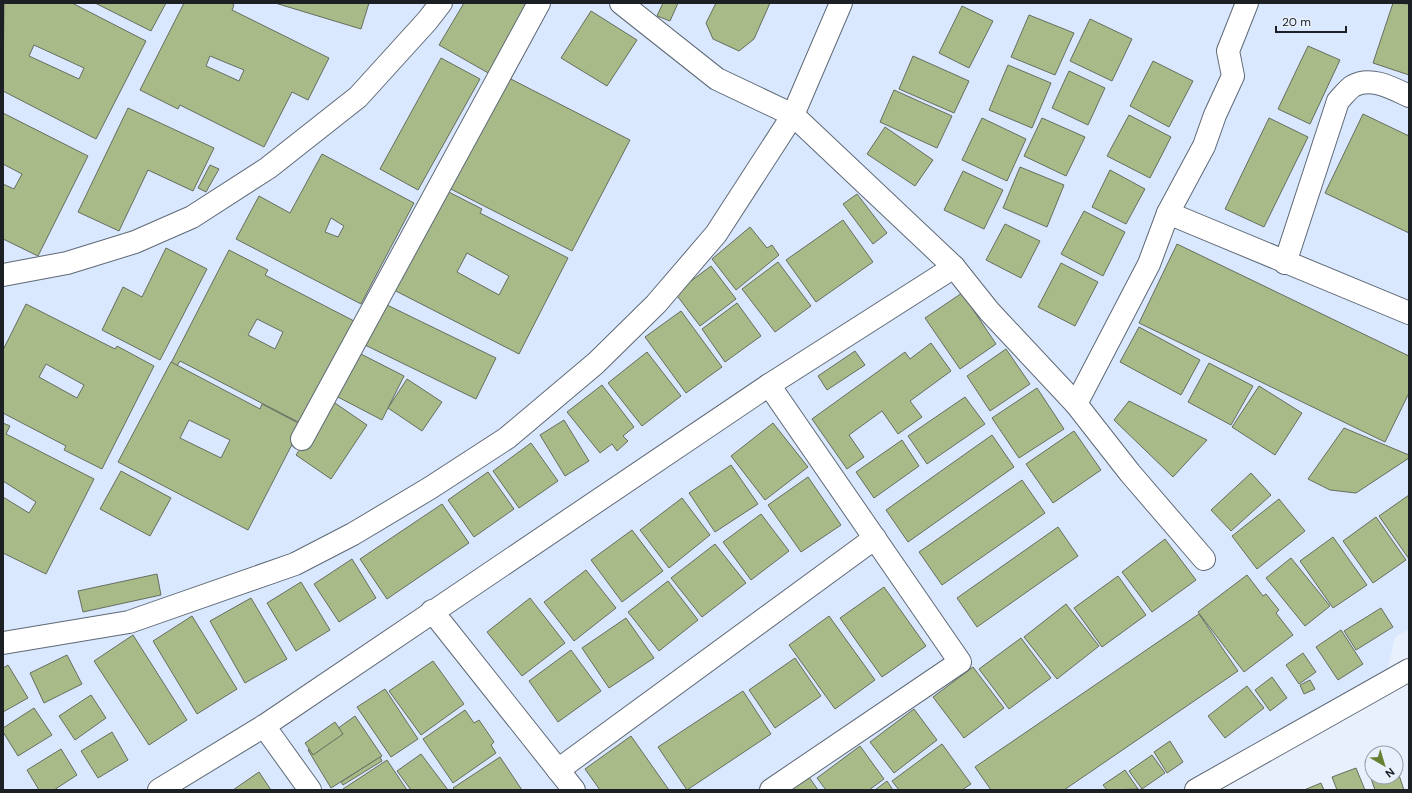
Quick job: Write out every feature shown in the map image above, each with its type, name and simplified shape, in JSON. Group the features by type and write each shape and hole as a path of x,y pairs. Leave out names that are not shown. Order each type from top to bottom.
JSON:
{"street":[{"path":"3,275 67,263 135,242 192,217 268,168 358,97 427,21 441,3"},
{"path":"302,439 540,3"},
{"path":"621,3 717,78 793,115 954,267 989,311 1076,404 1130,473 1204,559"},
{"path":"3,643 129,622 295,564 353,534 430,488 507,438 596,363 656,304 716,234 793,115 841,3"},
{"path":"1076,404 1149,264 1168,213 1204,146 1215,116 1233,76 1228,50 1248,3"},
{"path":"1285,263 1338,101 1352,86 1367,80 1389,87 1409,96"},
{"path":"1168,213 1285,263 1409,313"},
{"path":"159,790 264,726 432,611 769,385 954,267"},
{"path":"769,385 960,662 771,790"},
{"path":"558,770 875,538"},
{"path":"432,611 574,790"},
{"path":"1196,790 1409,670"},
{"path":"264,726 310,790"}],"shaded area":[{"path":"3,3 1409,3 1409,629 1395,637 1387,672 1200,790 3,790"}],"building":[{"path":"4,3 72,3 146,41 96,139 3,91","holes":["34,45 84,68 79,79 29,56"]},
{"path":"95,3 166,3 151,31"},
{"path":"184,3 231,3 234,5 232,10 329,58 308,100 292,92 264,147 180,105 178,109 140,90","holes":["210,56 244,70 239,81 206,66"]},
{"path":"275,3 369,3 361,29"},
{"path":"464,3 532,3 490,74 439,45"},
{"path":"663,3 678,3 670,21 657,16"},
{"path":"716,3 770,3 754,39 739,51 713,39 706,23"},
{"path":"1393,3 1409,4 1409,75 1373,63"},
{"path":"962,6 993,21 969,68 939,53"},
{"path":"591,11 637,40 607,86 561,58"},
{"path":"1029,15 1074,33 1055,75 1011,57"},
{"path":"1090,19 1132,39 1112,81 1070,61"},
{"path":"1308,46 1340,60 1310,124 1278,109"},
{"path":"913,56 969,81 954,113 899,89"},
{"path":"441,58 480,79 418,190 380,169"},
{"path":"1153,61 1193,81 1169,127 1130,106"},
{"path":"1008,65 1051,83 1032,128 989,110"},
{"path":"1069,71 1105,88 1088,125 1052,108"},
{"path":"503,75 630,140 572,251 445,186"},
{"path":"894,90 952,116 937,148 880,122"},
{"path":"128,108 214,148 193,191 148,170 119,231 78,212"},
{"path":"3,113 88,156 38,256 3,239 3,184 14,189 22,174 3,164"},
{"path":"1363,114 1409,136 1409,233 1325,193"},
{"path":"1129,115 1171,137 1150,178 1107,156"},
{"path":"982,118 1026,139 1007,181 962,160"},
{"path":"1042,118 1085,137 1066,176 1024,156"},
{"path":"1269,118 1308,137 1264,227 1225,209"},
{"path":"885,127 933,160 915,186 867,154"},
{"path":"322,154 414,203 361,304 236,239 259,196 290,213","holes":["331,218 344,226 338,237 325,232"]},
{"path":"210,165 219,169 206,192 198,188"},
{"path":"1020,167 1064,185 1047,227 1003,208"},
{"path":"1110,170 1145,189 1126,224 1092,207"},
{"path":"963,171 1003,190 984,229 944,210"},
{"path":"441,188 482,209 480,213 568,258 519,354 390,288","holes":["467,253 509,276 499,295 457,272"]},
{"path":"857,194 887,233 873,244 843,204"},
{"path":"1084,211 1125,232 1103,276 1061,254"},
{"path":"843,220 873,262 816,302 786,260"},
{"path":"1005,224 1040,241 1021,278 986,260"},
{"path":"750,227 767,248 772,245 779,255 736,290 712,259"},
{"path":"1177,244 1409,356 1409,393 1385,442 1139,323"},
{"path":"166,248 207,269 160,360 102,330 123,287 142,297"},
{"path":"229,250 268,270 265,275 354,321 302,424 180,361 177,366 171,363","holes":["257,319 283,332 275,349 248,335"]},
{"path":"778,262 811,306 775,332 742,289"},
{"path":"1061,263 1098,282 1075,326 1038,307"},
{"path":"711,266 736,299 700,326 675,293"},
{"path":"962,293 996,344 960,369 925,318"},
{"path":"737,303 761,336 725,362 702,329"},
{"path":"26,304 115,349 117,346 154,366 102,469 64,450 66,446 3,413 3,350","holes":["46,364 84,385 77,398 39,377"]},
{"path":"385,304 496,358 476,399 365,345"},
{"path":"681,311 722,367 686,393 645,337"},
{"path":"1139,327 1200,360 1181,395 1120,362"},
{"path":"931,343 951,371 910,401 922,417 898,434 882,411 849,435 864,457 847,469 812,419 905,352 910,359"},
{"path":"1006,349 1030,384 990,411 967,376"},
{"path":"855,351 865,365 827,390 818,376"},
{"path":"647,352 681,396 642,426 608,383"},
{"path":"359,353 404,376 382,420 336,396"},
{"path":"171,362 260,409 262,404 302,425 248,530 118,462","holes":["189,420 230,440 221,458 180,438"]},
{"path":"1209,363 1253,386 1231,425 1188,402"},
{"path":"407,379 442,402 422,431 388,408"},
{"path":"602,385 634,427 623,436 628,441 617,451 612,444 600,453 567,412"},
{"path":"1259,386 1302,413 1275,455 1232,427"},
{"path":"1037,388 1064,429 1019,458 992,418"},
{"path":"965,397 985,424 927,464 908,436"},
{"path":"332,401 367,425 331,479 296,455"},
{"path":"1129,401 1207,440 1173,477 1114,420"},
{"path":"564,420 589,461 565,476 540,435"},
{"path":"3,423 10,426 6,434 94,479 46,574 3,553 3,497 29,513 36,502 3,481"},
{"path":"773,423 808,467 765,500 731,456"},
{"path":"1344,428 1409,455 1409,458 1356,493 1330,490 1308,479"},
{"path":"1074,431 1101,470 1053,503 1026,464"},
{"path":"992,435 1014,467 908,542 886,510"},
{"path":"902,440 919,466 874,498 856,472"},
{"path":"531,443 558,481 519,508 493,471"},
{"path":"731,465 758,504 715,532 689,493"},
{"path":"121,471 171,498 150,536 100,509"},
{"path":"488,472 514,509 474,537 448,500"},
{"path":"1251,473 1271,495 1231,531 1211,510"},
{"path":"808,477 841,525 801,552 768,505"},
{"path":"1022,480 1045,513 942,585 919,552"},
{"path":"1409,495 1409,559 1379,516"},
{"path":"682,498 710,535 669,568 640,530"},
{"path":"1279,499 1305,531 1257,569 1232,536"},
{"path":"442,504 469,543 387,599 360,559"},
{"path":"761,514 789,551 751,580 723,542"},
{"path":"1376,517 1406,560 1373,583 1343,541"},
{"path":"1058,527 1078,556 977,627 957,598"},
{"path":"632,530 663,571 622,602 591,560"},
{"path":"1333,537 1367,585 1333,608 1300,561"},
{"path":"1165,539 1196,580 1152,612 1122,572"},
{"path":"715,544 746,583 702,617 671,578"},
{"path":"1291,558 1330,606 1305,626 1266,578"},
{"path":"352,559 376,598 339,622 314,584"},
{"path":"586,570 616,608 574,641 544,602"},
{"path":"157,574 161,595 83,612 78,591"},
{"path":"1247,575 1263,596 1266,594 1279,610 1276,613 1293,635 1244,672 1198,612"},
{"path":"1118,576 1146,615 1102,647 1074,608"},
{"path":"668,581 698,620 659,651 628,612"},
{"path":"301,582 330,630 296,651 267,603"},
{"path":"884,587 926,646 882,677 840,618"},
{"path":"251,598 287,659 245,683 210,621"},
{"path":"530,598 565,643 522,676 487,632"},
{"path":"1066,604 1099,646 1057,679 1024,637"},
{"path":"1381,608 1393,627 1356,650 1344,631"},
{"path":"1199,614 1238,671 1064,790 991,790 975,767"},
{"path":"192,616 237,689 197,714 153,641"},
{"path":"829,616 875,680 835,709 789,645"},
{"path":"626,618 654,658 609,688 582,648"},
{"path":"1341,630 1363,664 1338,680 1316,647"},
{"path":"133,635 187,720 149,745 94,661"},
{"path":"1021,638 1051,678 1009,709 979,669"},
{"path":"571,650 601,691 558,722 529,681"},
{"path":"1303,653 1316,672 1299,684 1286,665"},
{"path":"67,655 82,684 44,703 30,673"},
{"path":"795,658 821,696 775,728 749,690"},
{"path":"433,661 464,704 421,735 389,691"},
{"path":"8,665 28,698 3,712 3,668"},
{"path":"973,667 1004,708 964,738 933,697"},
{"path":"1272,677 1287,698 1270,711 1255,690"},
{"path":"1310,680 1315,689 1304,694 1300,685"},
{"path":"1247,686 1264,708 1225,738 1208,716"},
{"path":"385,689 418,739 391,757 357,707"},
{"path":"743,691 771,734 687,790 658,747"},
{"path":"91,695 106,718 75,740 59,716"},
{"path":"34,708 52,735 18,756 3,732 3,728"},
{"path":"914,709 937,740 894,773 870,742"},
{"path":"465,710 474,723 479,720 494,742 491,745 496,753 453,783 423,739"},
{"path":"355,716 382,756 331,788 308,750"},
{"path":"335,722 343,734 313,755 305,743"},
{"path":"112,732 128,760 98,778 81,751"},
{"path":"631,736 669,790 600,790 585,769"},
{"path":"1170,741 1183,762 1167,773 1154,752"},
{"path":"942,744 971,784 962,790 899,790 892,781"},
{"path":"860,746 884,779 869,790 826,790 817,778"},
{"path":"61,749 77,775 54,790 39,790 27,770"},
{"path":"421,754 448,790 411,790 397,771"},
{"path":"1152,755 1165,773 1142,789 1129,771"},
{"path":"380,757 382,761 343,785 341,782"},
{"path":"500,757 522,790 455,790 453,788"},
{"path":"387,760 407,790 343,789"},
{"path":"1356,768 1365,790 1337,790 1332,777"},
{"path":"1125,770 1138,789 1107,790 1103,785"},
{"path":"259,772 271,790 233,790"},
{"path":"809,777 818,790 791,790"},
{"path":"887,781 893,790 875,790"},
{"path":"1321,783 1324,790 1304,790"},
{"path":"1373,785 1402,785 1404,790 1375,790"}]}
